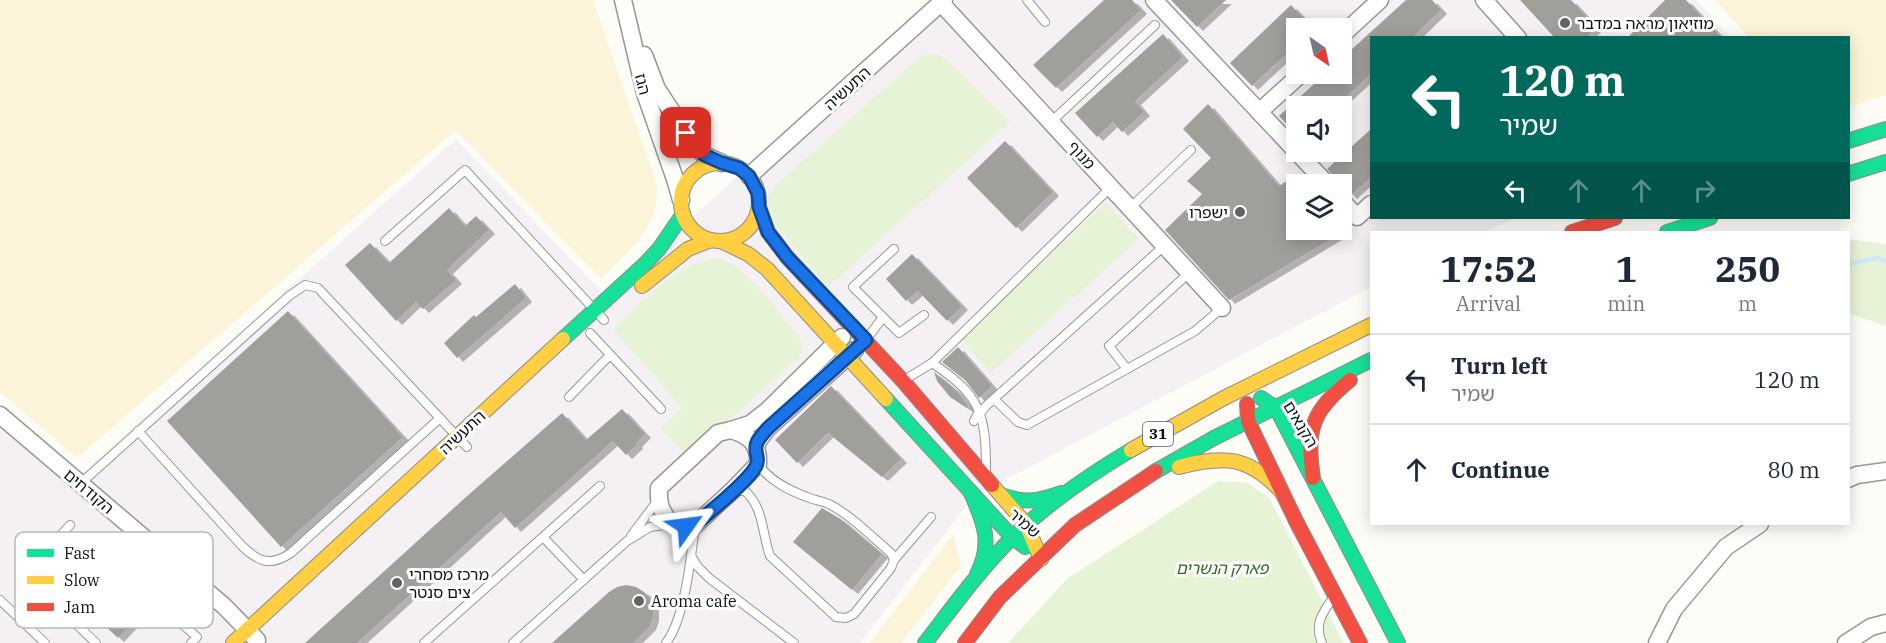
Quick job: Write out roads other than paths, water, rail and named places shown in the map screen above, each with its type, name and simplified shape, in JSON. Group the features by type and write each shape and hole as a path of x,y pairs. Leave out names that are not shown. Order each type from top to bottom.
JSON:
{"main road":[{"path":"1850,140 1886,129"},
{"path":"1850,173 1886,162"},
{"path":"630,297 688,249 740,236 751,225 759,207 758,193 749,176 739,168 722,163 708,165 694,173 685,185 682,207 686,221 695,232 716,241"},
{"name":"התעשיה","path":"586,337 659,249 682,207"},
{"name":"שמיר","path":"759,207 768,232 787,257 903,381 1026,524 1041,559"},
{"path":"1575,231 1612,219"},
{"path":"1670,231 1707,219"},
{"name":"שמיר","path":"716,241 743,250 757,259 971,494 1012,537 1041,559"},
{"name":"התעשיה","path":"233,643 256,636 604,314"},
{"name":"31","path":"925,643 965,591 1012,537 1073,488 1132,448 1199,411 1370,325"},
{"name":"31","path":"965,643 1000,597 1075,525 1149,475 1214,438 1370,361"},
{"path":"1313,478 1309,448 1316,419 1325,403 1370,362"},
{"path":"1246,387 1248,421 1360,643"},
{"name":"הקנאים","path":"1246,387 1276,408 1398,643"},
{"path":"1149,475 1204,460 1237,460 1261,472 1282,492"},
{"path":"1001,495 1018,501 1038,502 1073,488"},
{"path":"965,591 984,563 985,547 985,525 971,494"}],"street":[{"name":"הגז","path":"623,0 657,89 686,133 704,155 722,163"},
{"name":"הגז","path":"623,0 645,93 675,179 682,207"},
{"path":"1154,0 1318,174"},
{"path":"1352,26 1380,0"},
{"path":"1484,0 1516,36"},
{"name":"מנוף","path":"943,1 1222,308"},
{"name":"התעשיה","path":"749,176 943,1"},
{"path":"1259,112 1290,84"},
{"path":"1352,212 1357,217 1370,205"},
{"path":"854,327 768,410 750,424 718,433 659,488 660,509 673,524 695,525 732,491 757,456 758,441 768,428 866,340"},
{"name":"הקודחים","path":"0,416 137,532"},
{"path":"731,430 750,439 757,456"},
{"path":"1850,478 1886,471"},
{"path":"1657,643 1674,609 1726,548 1759,525"},
{"name":"הקודחים","path":"213,597 256,636"},
{"path":"1846,643 1871,627 1886,623"}],"lane":[{"path":"1027,0 1045,22"},
{"path":"1051,122 1155,25"},
{"path":"1130,208 1191,150"},
{"path":"385,241 465,170 604,314"},
{"path":"903,381 932,363 1111,187"},
{"path":"980,410 974,421 994,399 1164,246"},
{"path":"894,249 853,286 899,333 924,315"},
{"path":"1127,369 1109,346 1189,273"},
{"path":"80,484 289,296 305,285 318,288 464,444"},
{"path":"994,399 1018,422 1027,425 1194,331 1222,308"},
{"path":"866,340 883,317"},
{"path":"586,337 610,355 662,409"},
{"path":"569,397 610,355"},
{"path":"932,363 968,391 980,410 986,445 986,476"},
{"path":"138,431 242,546 253,556 266,562 280,561 291,553 440,418"},
{"path":"757,456 766,475 782,486 842,512 891,553 894,560"},
{"path":"424,643 600,486"},
{"path":"732,491 745,491 751,496 762,519 766,546 771,556 836,617 846,618 854,614 891,568 894,560 931,517"},
{"path":"627,541 658,500"},
{"path":"513,643 627,541 650,527 673,524 685,534 698,567 709,578 794,643"},
{"path":"64,532 70,525"},
{"path":"666,643 677,622 692,552 695,525"},
{"path":"543,537 584,580"},
{"path":"1323,643 1318,633 1321,616 1335,595"},
{"path":"0,600 15,614"},
{"path":"29,628 45,643"},
{"path":"81,628 96,643"},
{"path":"187,628 197,637 191,643"}],"waterway":[{"path":"1850,264 1878,258 1886,262"}],"place":[{"name":"מוזיאון מראה במדבר","path":"1565,23"},
{"name":"ישפרו","path":"1240,212"},
{"name":"מרכז מסחרי צים סנטר","path":"397,583"},
{"name":"Aroma cafe","path":"639,601"}],"park label":[{"name":"פארק הנשרים","path":"1222,568"}]}
